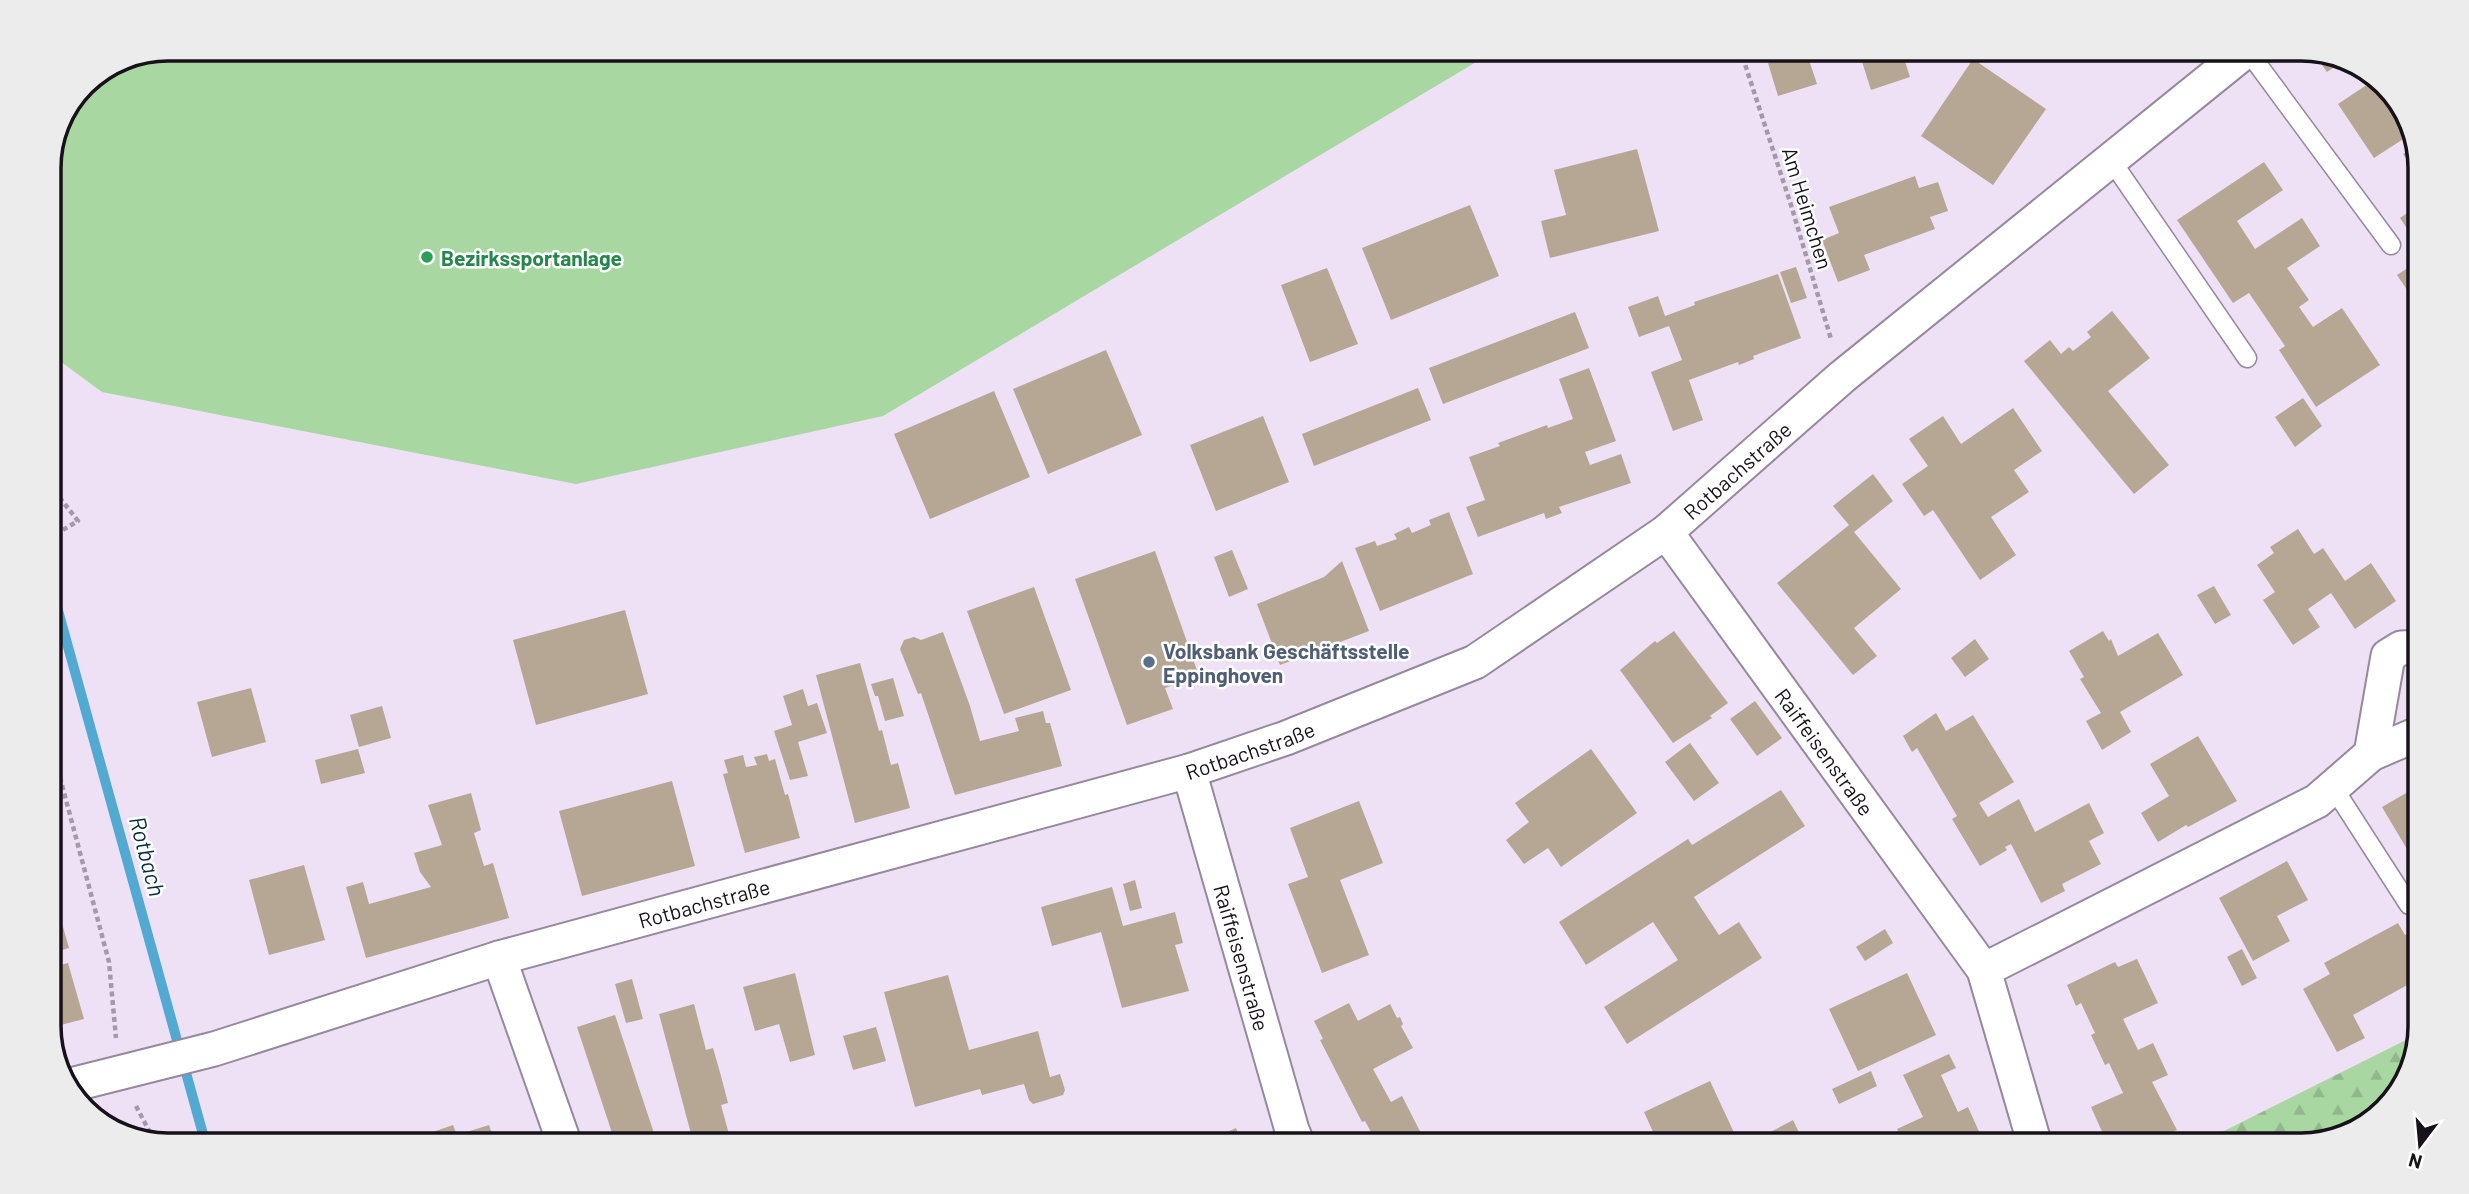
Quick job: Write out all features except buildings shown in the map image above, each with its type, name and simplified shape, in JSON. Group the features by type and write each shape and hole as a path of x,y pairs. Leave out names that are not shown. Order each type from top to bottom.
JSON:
{"street":[{"name":"Rotbachstraße","path":"78,1083 214,1049 499,958 1189,771 1286,738 1475,662 1665,532 1842,377 2233,61"},
{"name":"Raiffeisenstraße","path":"1665,532 1984,970 2032,1133"},
{"path":"2371,754 2388,656 2401,648 2408,648"},
{"path":"1984,970 2317,801 2371,754 2408,738"},
{"name":"Raiffeisenstraße","path":"1189,771 1293,1133"},
{"path":"499,958 561,1133"}],"lane":[{"path":"2257,61 2391,244"},
{"path":"2111,160 2247,358"},
{"path":"2333,787 2408,903"}],"path":[{"name":"Am Heimchen","path":"1745,61 1842,377"},
{"path":"61,499 78,521 61,531"},
{"path":"61,781 109,962 127,1071 151,1131"}],"green space":[{"name":"Bezirkssportanlage","path":"1478,61 883,416 576,484 102,392 61,362 61,161 69,127 79,109 93,93 109,79 127,69 147,63"},
{"path":"2407,1040 2400,1067 2381,1096 2348,1122 2315,1132 2220,1133"}],"waterway":[{"name":"Rotbach","path":"61,621 203,1133"}],"place":[{"name":"Bezirkssportanlage","path":"427,257"},
{"name":"Volksbank Geschäftsstelle Eppinghoven","path":"1149,662"}]}
